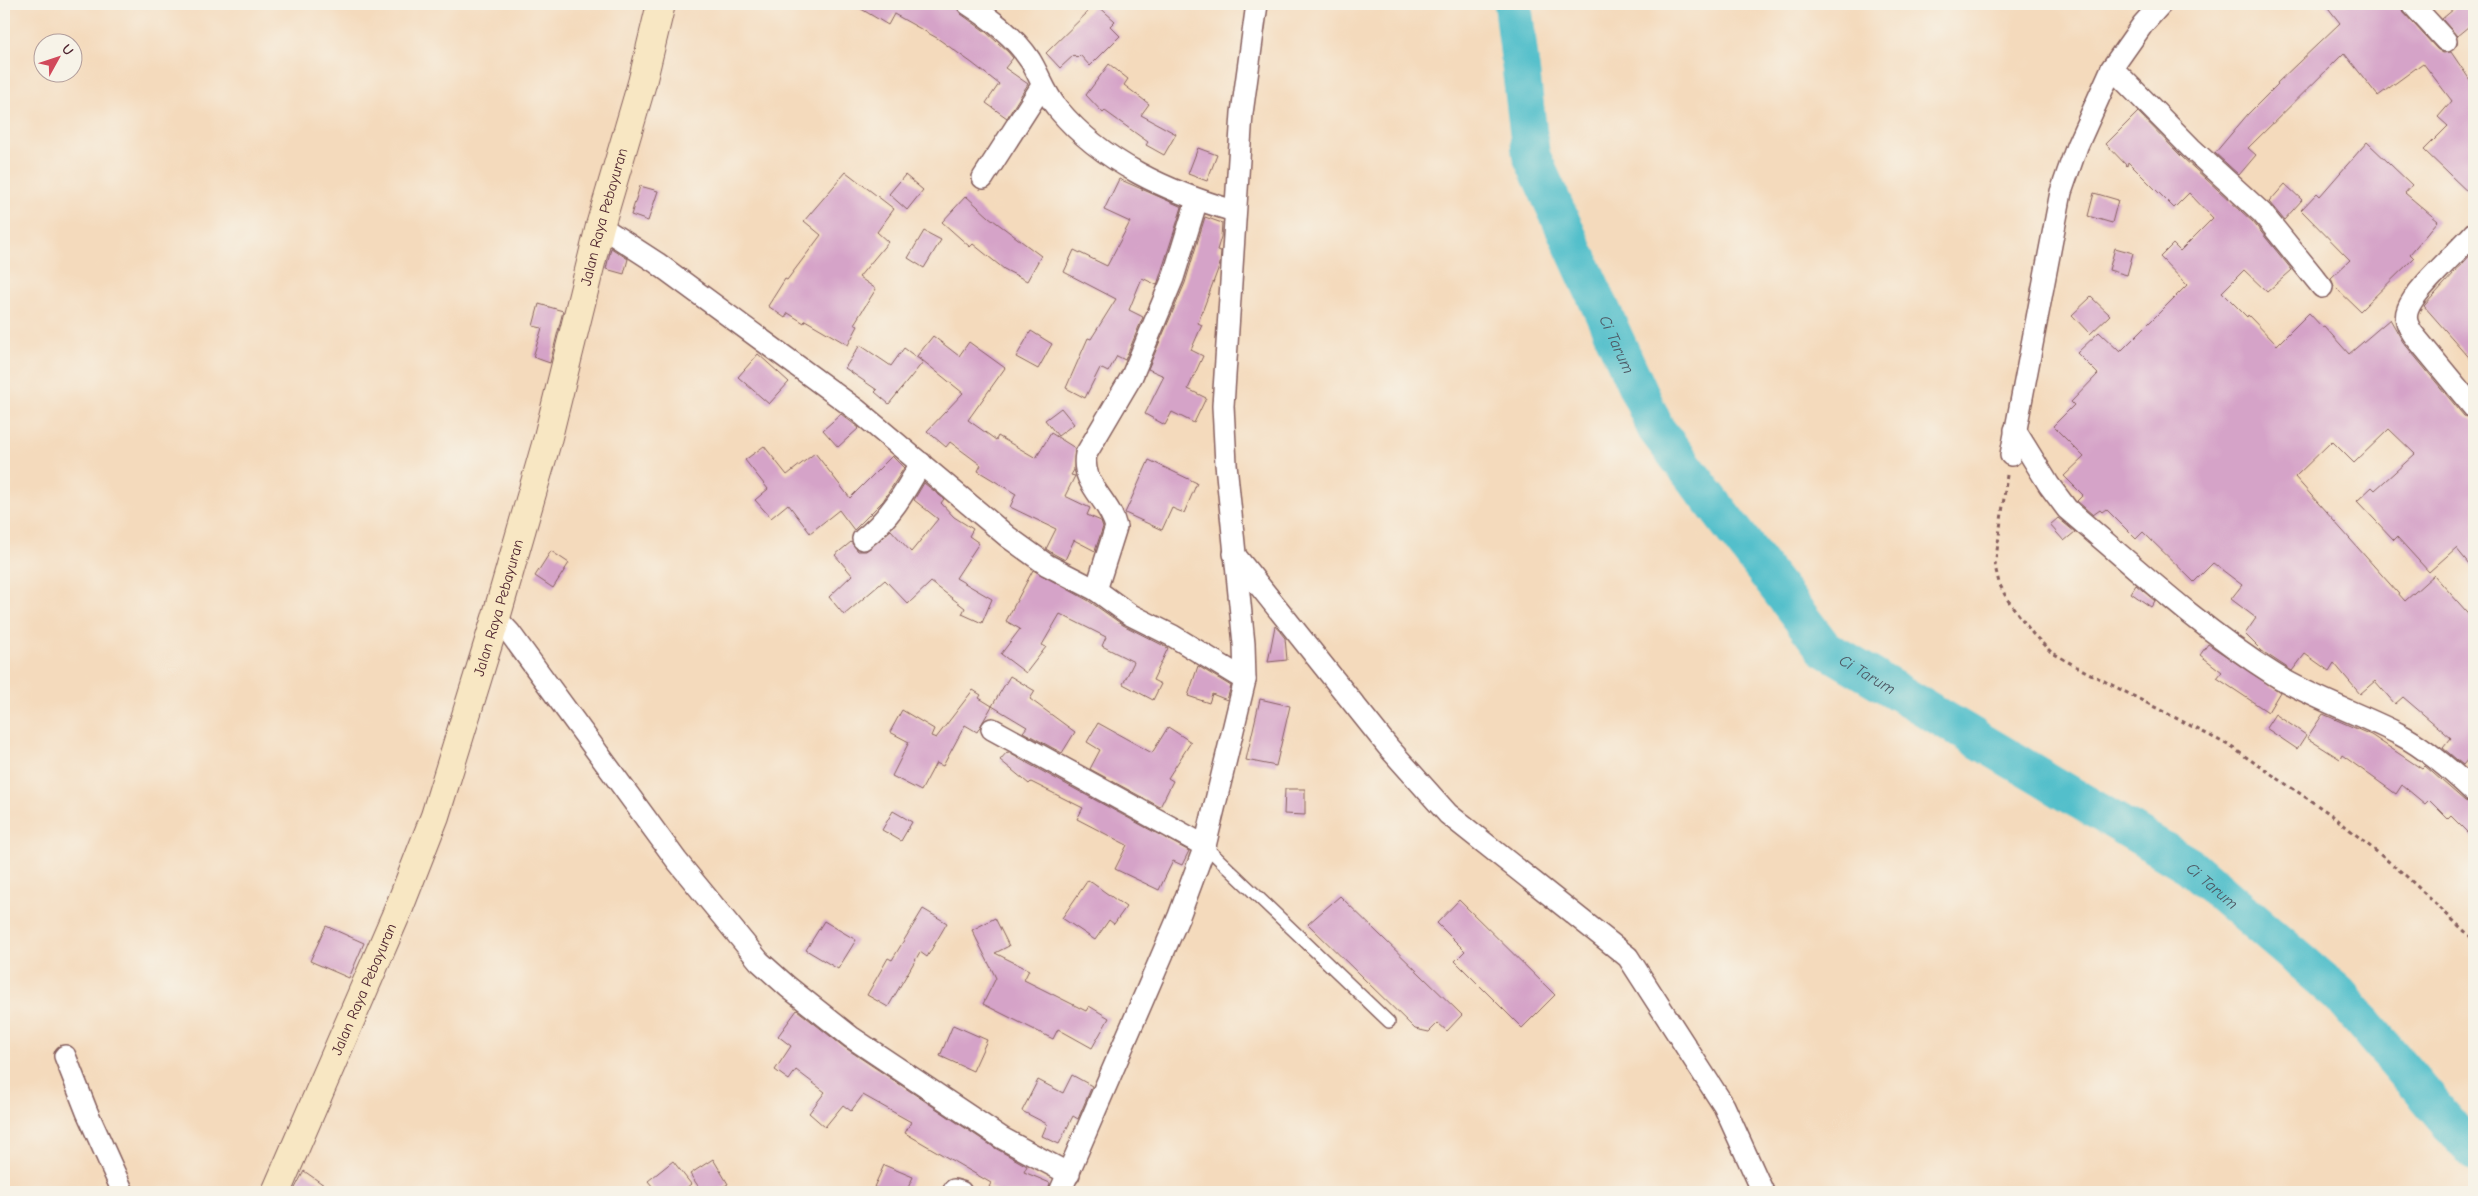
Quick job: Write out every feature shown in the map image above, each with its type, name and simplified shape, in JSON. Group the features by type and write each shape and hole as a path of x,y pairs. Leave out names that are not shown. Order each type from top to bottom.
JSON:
{"main road":[{"name":"Jalan Raya Pebayuran","path":"276,1192 399,908 435,816 496,618 547,441 600,226 642,83 662,4"}],"street":[{"path":"968,4 1015,40 1030,60 1042,86 1057,109 1106,155 1140,174 1197,200 1234,211"},
{"path":"496,618 515,640 677,861 759,961 788,987 851,1037 1002,1138 1064,1183 1178,916 1205,846 1245,680 1244,644 1234,554 1223,406 1234,211 1242,113 1257,4"},
{"path":"2011,455 2061,192 2077,146 2112,68 2143,24 2161,4"},
{"path":"2412,4 2446,41"},
{"path":"2112,68 2191,148 2262,213 2322,287"},
{"path":"984,178 1042,86"},
{"path":"1096,590 1116,527 1086,474 1084,463 1086,454 1132,376 1173,278 1197,200"},
{"path":"600,226 657,263 856,410 1008,537 1047,565 1096,590 1129,614 1173,636 1245,680"},
{"path":"2472,241 2418,294 2408,309 2406,323 2474,408"},
{"path":"2015,430 2067,509 2214,635 2277,676 2336,707 2400,735 2456,775 2474,792"},
{"path":"863,539 878,527 904,494 921,463"},
{"path":"1234,554 1389,748 1432,798 1448,814 1628,957 1724,1106 1763,1192"},
{"path":"992,729 1205,846"},
{"path":"65,1056 90,1121 123,1192"}],"lane":[{"path":"1205,846 1389,1022"}],"path":[{"path":"2011,455 1995,566 1999,583 2007,599 2033,634 2051,652 2077,667 2230,746 2333,816 2405,875 2474,940"}],"building":[{"path":"853,4 955,4 961,14 986,32 1008,52 1013,58 1005,68 1028,84 1007,118 986,103 999,84 972,63 937,38 894,14 888,25"},
{"path":"1096,4 1115,21 1110,26 1120,36 1090,66 1080,55 1077,58 1074,55 1060,68 1046,53"},
{"path":"2325,4 2400,4 2403,12 2437,49 2443,53 2451,52 2474,86 2474,198 2424,150 2448,126 2438,117 2452,101 2423,63 2378,96 2344,53 2248,148 2256,155 2239,175 2215,153 2277,83 2340,23"},
{"path":"2460,4 2474,4 2474,22 2457,36 2442,19"},
{"path":"1109,64 1128,79 1124,85 1149,104 1141,115 1176,134 1164,155 1146,145 1148,142 1105,111 1103,113 1086,95"},
{"path":"2138,112 2182,157 2253,222 2292,270 2267,292 2244,270 2222,292 2277,345 2309,313 2322,327 2324,326 2349,354 2390,319 2403,342 2464,416 2474,420 2474,570 2456,548 2429,572 2397,537 2394,540 2357,501 2372,487 2375,490 2415,454 2389,429 2354,463 2332,441 2295,477 2405,601 2434,575 2474,620 2474,752 2463,765 2443,748 2451,738 2403,697 2395,704 2375,681 2360,694 2334,663 2329,671 2305,654 2292,671 2262,651 2245,634 2256,618 2231,599 2242,585 2213,563 2194,582 2143,532 2136,539 2106,509 2102,512 2100,510 2093,515 2077,501 2083,495 2064,476 2084,457 2053,426 2074,405 2071,402 2098,374 2077,353 2099,332 2120,352 2187,285 2160,257 2173,244 2180,251 2213,218 2189,193 2174,208 2128,162 2127,166 2106,144"},
{"path":"2367,142 2412,185 2405,193 2438,221 2410,254 2414,258 2360,311 2334,286 2331,278 2350,260 2301,210 2317,193 2320,196"},
{"path":"1198,148 1217,155 1207,181 1188,174"},
{"path":"846,172 894,209 877,232 888,242 859,277 876,289 854,324 858,326 848,345 805,320 804,323 788,313 785,318 768,306 785,279 787,280 821,235 804,221"},
{"path":"905,175 923,190 907,210 889,194"},
{"path":"1119,179 1182,207 1157,285 1142,278 1129,310 1143,317 1125,360 1117,356 1108,372 1100,368 1085,398 1066,388 1088,338 1091,339 1116,299 1064,272 1074,250 1107,266 1130,222 1104,210"},
{"path":"2285,184 2302,200 2284,220 2269,202"},
{"path":"640,186 658,191 648,221 631,215"},
{"path":"2094,193 2118,200 2112,223 2088,216"},
{"path":"966,196 989,217 1041,256 1027,281 1004,269 973,244 970,247 942,222"},
{"path":"1205,217 1222,223 1221,237 1217,250 1221,251 1220,264 1198,323 1202,325 1191,350 1203,356 1188,389 1206,398 1194,423 1172,412 1165,425 1145,414 1164,376 1148,369 1185,283"},
{"path":"924,231 941,240 924,268 908,258"},
{"path":"611,248 628,259 624,274 606,269"},
{"path":"2115,248 2133,253 2127,275 2109,270"},
{"path":"2474,251 2474,363 2424,306"},
{"path":"2091,297 2110,315 2090,334 2072,315"},
{"path":"539,304 563,311 550,363 533,357 542,328 533,326"},
{"path":"1031,331 1052,344 1038,369 1016,357"},
{"path":"933,336 959,356 969,342 1005,368 968,420 996,440 998,436 1036,458 1051,433 1075,448 1074,470 1071,475 1075,476 1065,496 1090,508 1087,515 1101,521 1103,527 1095,551 1074,540 1065,560 1046,549 1056,529 1010,507 1016,494 978,471 981,465 950,442 946,447 927,431 963,393 917,356"},
{"path":"860,345 891,366 904,348 923,362 889,404 875,392 877,390 845,368"},
{"path":"758,354 789,382 769,404 738,377"},
{"path":"1061,408 1074,424 1058,436 1045,420"},
{"path":"841,414 859,428 838,447 823,430"},
{"path":"764,446 787,475 815,453 850,498 892,456 904,468 883,501 854,530 839,510 810,533 788,504 771,518 755,500 768,489 745,460"},
{"path":"1149,460 1197,483 1184,513 1172,508 1162,530 1125,513"},
{"path":"924,483 944,499 941,503 954,517 973,529 969,536 979,543 956,578 992,599 982,623 962,614 965,608 931,582 908,604 885,580 844,615 829,597 852,575 835,555 851,542 858,551 866,551 891,530 911,552 938,519 914,500"},
{"path":"2058,518 2075,532 2064,541 2050,525"},
{"path":"551,551 569,563 553,588 535,576"},
{"path":"1033,570 1089,601 1123,625 1168,648 1153,680 1161,684 1153,700 1123,684 1134,662 1102,646 1106,637 1060,614 1042,645 1046,647 1026,673 1001,654 1020,629 1006,621"},
{"path":"2136,585 2155,601 2151,607 2131,593"},
{"path":"1275,626 1285,638 1287,660 1268,662"},
{"path":"2208,644 2280,692 2268,712 2217,678 2222,672 2200,655"},
{"path":"1198,666 1231,686 1227,700 1212,694 1209,703 1188,696"},
{"path":"1010,676 1035,691 1030,699 1075,732 1062,753 1023,732 1027,727 992,706"},
{"path":"973,690 981,695 979,698 992,706 977,732 965,725 943,766 936,763 921,791 892,776 909,742 890,732 902,710 934,729 931,736 936,738"},
{"path":"1260,699 1290,706 1276,766 1246,760"},
{"path":"2275,714 2306,735 2297,749 2266,728"},
{"path":"2323,714 2371,735 2422,769 2425,766 2465,801 2474,804 2474,839 2451,816 2448,819 2429,800 2425,804 2402,785 2396,794 2342,755 2340,759 2307,738"},
{"path":"1098,723 1152,753 1168,727 1191,742 1168,778 1173,781 1160,807 1090,769 1100,750 1087,742"},
{"path":"1007,752 1189,851 1182,865 1173,861 1159,890 1115,869 1127,845 1077,819 1083,808 1031,782 1029,784 1000,760"},
{"path":"1285,789 1305,789 1305,815 1284,814"},
{"path":"893,811 912,822 901,841 882,830"},
{"path":"1088,880 1126,907 1114,924 1109,920 1095,940 1062,918"},
{"path":"1340,896 1462,1015 1447,1031 1438,1023 1429,1032 1415,1029 1308,924"},
{"path":"1459,900 1555,995 1522,1028 1455,961 1465,951 1437,923"},
{"path":"923,909 947,923 927,957 920,952 888,1007 867,995 888,958 892,960"},
{"path":"995,918 1009,946 995,953 1029,970 1024,980 1086,1011 1089,1006 1109,1018 1092,1048 1058,1029 1053,1039 983,1004 996,978 972,930"},
{"path":"824,921 856,940 838,969 806,950"},
{"path":"326,926 364,943 349,978 310,961"},
{"path":"797,1010 844,1047 995,1148 1027,1166 1024,1172 1050,1183 1048,1192 1000,1192 989,1187 991,1183 905,1133 911,1122 863,1095 851,1111 843,1105 825,1127 809,1113 825,1092 796,1070 789,1080 775,1070 791,1046 778,1036"},
{"path":"953,1025 987,1040 973,1071 940,1056"},
{"path":"1072,1075 1092,1086 1078,1119 1073,1116 1059,1144 1042,1136 1047,1124 1022,1111 1038,1080 1063,1093"},
{"path":"713,1159 728,1184 715,1192 702,1192 690,1174"},
{"path":"673,1161 691,1184 681,1192 657,1192 648,1181"},
{"path":"884,1165 913,1177 906,1192 887,1192 874,1187"},
{"path":"304,1171 334,1192 293,1192"}],"waterway":[{"name":"Ci Tarum","path":"1513,4 1531,155 1656,429 1824,648 2190,866 2339,994 2474,1153"}]}
